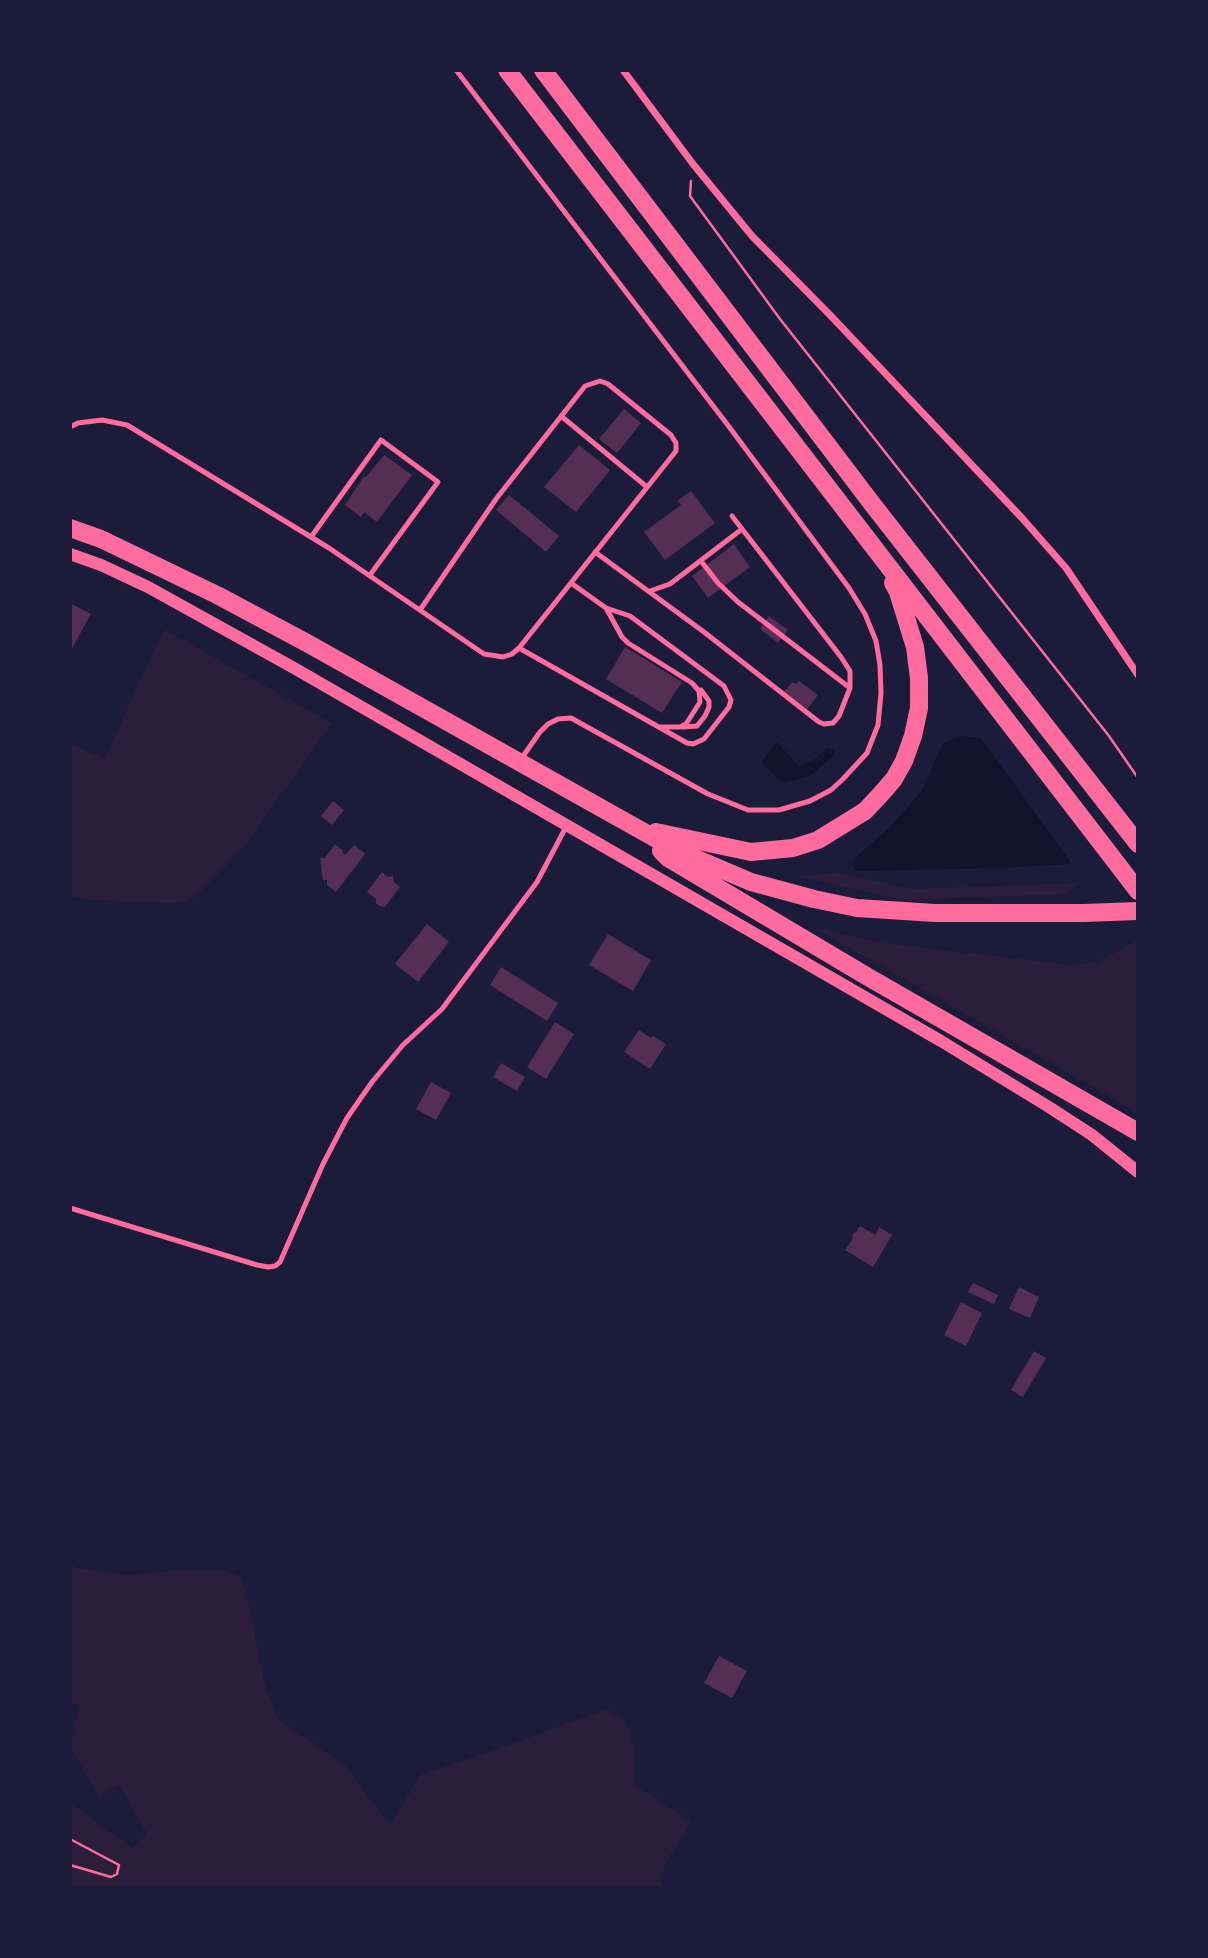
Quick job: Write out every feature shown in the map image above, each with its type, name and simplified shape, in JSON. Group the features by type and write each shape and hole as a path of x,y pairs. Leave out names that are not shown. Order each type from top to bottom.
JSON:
{"highway":[{"path":"507,70 1138,891"},
{"path":"543,70 873,505 1138,844"},
{"path":"70,528 102,540 217,595 676,850 751,882 857,908 935,913 1138,911"},
{"path":"636,827 751,852 793,848 818,840 865,811 894,779 914,736 919,708 919,678 915,647 898,592 869,542"},
{"path":"636,827 668,858 1138,1132"}],"street":[{"path":"623,70 751,236 831,316 1066,568 1138,675"},
{"path":"70,554 148,587 293,668 941,1041 1092,1135 1138,1171"}],"lane":[{"path":"456,70 849,588 865,614 876,641 880,665 878,725 867,753 831,790 779,810 748,810 708,794 571,718 558,719 548,724 519,762"},
{"path":"70,427 78,423 102,420 127,425 311,537 484,654 503,657 519,648 676,451 676,443 671,435 608,384 600,381 585,386 496,499 420,610"},
{"path":"561,416 647,487"},
{"path":"311,537 381,440 438,482 370,575"},
{"path":"595,552 704,632 818,722 828,724 836,720 850,688 850,671 732,516"},
{"path":"649,592 670,584 742,529"},
{"path":"701,561 718,583 738,602 850,688"},
{"path":"519,648 681,741 693,744 704,739 729,707 731,700 724,686 631,616 606,608 571,583"},
{"path":"606,608 628,643 692,682 707,697 709,707 697,726 656,727"},
{"path":"680,727 690,719 700,702 699,691 692,682"},
{"path":"70,1208 257,1265 275,1266 280,1262 323,1164 347,1118 403,1045 442,1009 537,881 567,825"}],"path":[{"path":"693,164 690,196 780,319 1109,736 1138,778"},
{"path":"70,1839 119,1865 117,1874 111,1877 70,1865"}],"shaded area":[{"path":"164,629 332,723 242,849 198,895 180,903 70,897 70,744 105,758"},
{"path":"961,736 981,738 1072,864 856,871 852,865 855,858 888,829 922,791 943,743"},
{"path":"777,742 799,766 815,759 827,748 835,752 810,776 782,783 761,762"},
{"path":"836,873 913,889 1078,883 1066,894 904,900 796,876"},
{"path":"813,927 882,943 1071,965 1097,962 1138,940 1138,1113"},
{"path":"70,1565 126,1575 222,1570 238,1575 246,1590 264,1682 277,1718 344,1764 391,1824 420,1775 606,1709 625,1720 635,1750 634,1783 692,1822 665,1864 660,1888 70,1888 70,1799 73,1805 133,1848 147,1834 119,1785 99,1797 70,1747 79,1706 70,1703"}],"building":[{"path":"624,409 641,423 617,453 599,439"},
{"path":"579,445 610,470 576,512 544,487"},
{"path":"384,455 412,475 377,522 364,512 361,517 345,505 364,476 366,477"},
{"path":"691,491 715,523 665,560 644,532 681,505 678,500"},
{"path":"509,495 559,536 546,552 496,510"},
{"path":"734,544 750,567 708,598 692,576"},
{"path":"70,603 91,614 70,652"},
{"path":"769,616 788,630 778,643 760,629"},
{"path":"625,647 682,682 662,713 606,679"},
{"path":"799,681 818,695 807,709 784,692 792,682 796,684"},
{"path":"333,801 344,810 332,825 321,816"},
{"path":"335,844 345,855 354,845 365,854 336,892 327,885 327,880 323,880 320,858 325,858"},
{"path":"382,872 388,877 393,876 394,882 400,887 385,907 379,906 376,899 367,892"},
{"path":"427,924 449,942 418,982 395,964"},
{"path":"608,934 651,960 633,991 589,965"},
{"path":"501,967 558,1003 547,1021 490,985"},
{"path":"555,1022 574,1034 546,1079 527,1067"},
{"path":"639,1030 666,1044 650,1069 624,1052"},
{"path":"501,1063 525,1077 517,1091 493,1077"},
{"path":"431,1082 451,1093 436,1120 416,1109"},
{"path":"860,1226 875,1235 879,1227 892,1235 873,1267 845,1250 853,1233"},
{"path":"973,1283 998,1295 994,1304 968,1292"},
{"path":"1019,1287 1039,1297 1030,1318 1009,1309"},
{"path":"961,1302 982,1313 966,1346 944,1335"},
{"path":"1034,1351 1046,1358 1023,1397 1011,1390"},
{"path":"719,1656 747,1671 732,1698 704,1683"}]}
